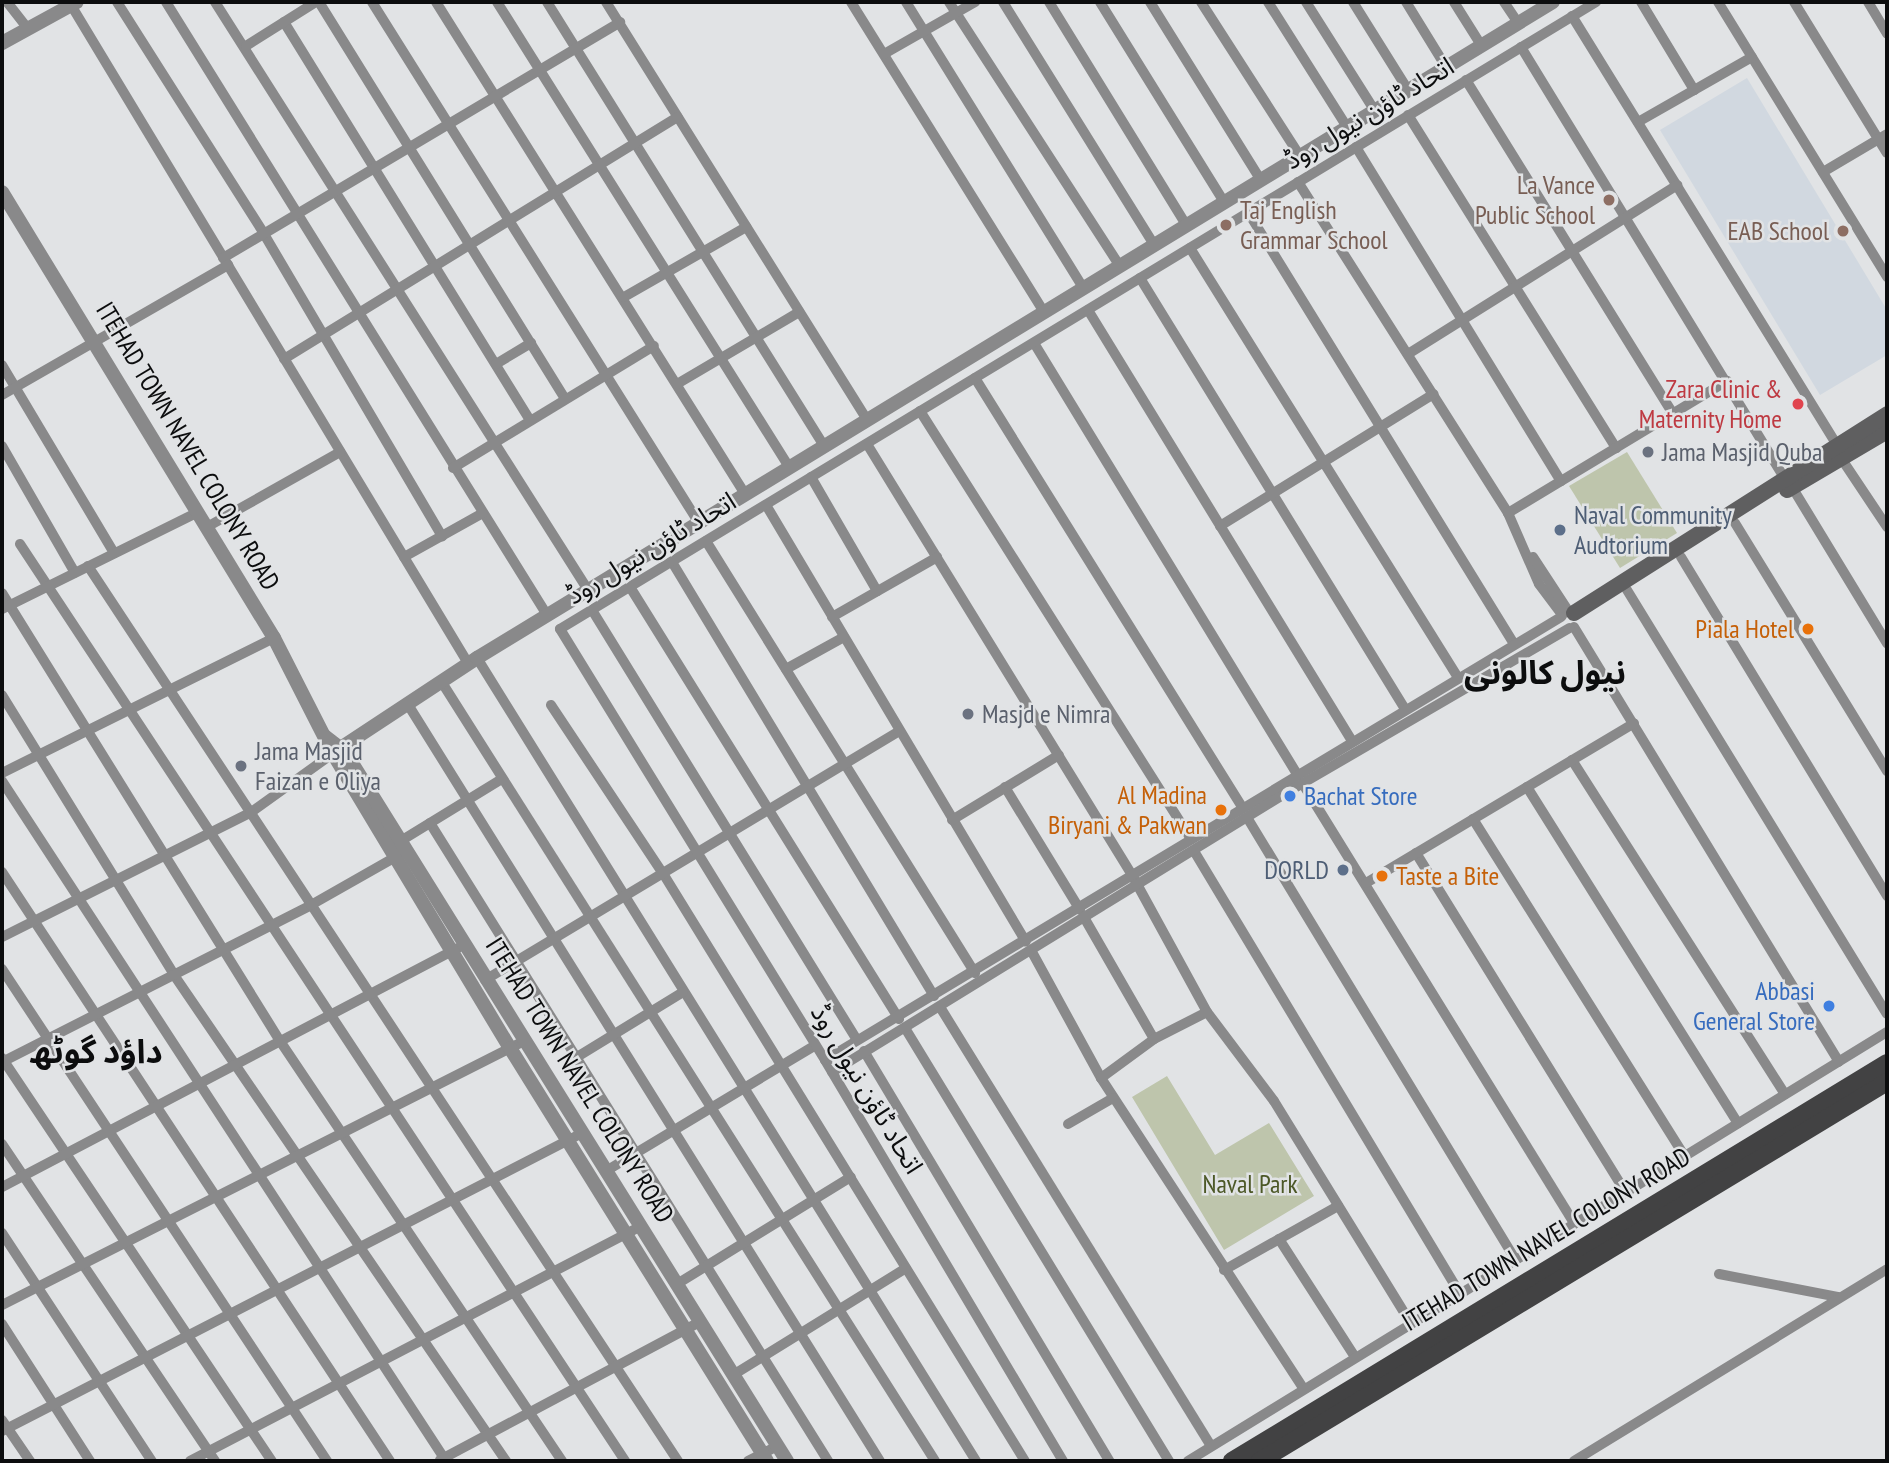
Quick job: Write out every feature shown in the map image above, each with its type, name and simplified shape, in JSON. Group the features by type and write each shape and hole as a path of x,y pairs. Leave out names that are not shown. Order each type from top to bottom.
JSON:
{"main road":[{"path":"1570,619 1839,452 1887,414"},
{"path":"1839,452 1887,431"},
{"path":"1570,619 1628,590 1682,557 1735,523 1788,483"},
{"name":"ITEHAD TOWN NAVEL COLONY ROAD","path":"1260,1461 1887,1063"},
{"name":"ITEHAD TOWN NAVEL COLONY ROAD","path":"1232,1461 1887,1082"}],"street":[{"path":"7,2 28,29"},
{"path":"117,2 264,234 442,536"},
{"path":"166,2 453,468 547,615"},
{"path":"215,2 246,46 334,192 588,590"},
{"path":"246,46 317,2 565,399"},
{"path":"372,2 604,376 699,523"},
{"path":"436,2 558,191 745,494"},
{"path":"497,2 789,467"},
{"path":"547,2 824,446"},
{"path":"606,2 621,22 867,420"},
{"path":"851,2 1044,312"},
{"path":"906,2 1083,288"},
{"path":"950,2 1120,266"},
{"path":"884,54 975,2"},
{"path":"1003,2 1154,245"},
{"path":"1049,2 1186,226"},
{"path":"1100,2 1224,202"},
{"path":"1150,2 1261,180"},
{"path":"1201,2 1300,156"},
{"path":"1268,2 1347,127"},
{"path":"1306,2 1375,111"},
{"path":"1353,2 1408,90"},
{"path":"1406,2 1446,67"},
{"path":"1454,2 1481,45"},
{"path":"1504,2 1518,23"},
{"path":"2,937 250,813 337,750 472,661 1553,2"},
{"name":"اتحاد ٹاؤن نیول روڈ","path":"1063,1461 825,1060 560,629 1595,2"},
{"path":"1641,2 1694,90"},
{"path":"1718,2 1887,277"},
{"path":"1794,2 1883,136 1887,153"},
{"path":"1868,2 1887,34"},
{"path":"2,43 74,4 404,557 625,898 976,1461"},
{"path":"1572,16 1887,527"},
{"path":"284,22 530,420"},
{"path":"2,395 94,343 264,234 621,22"},
{"path":"1521,47 1887,643"},
{"path":"1638,122 1752,57"},
{"path":"1466,80 1673,414"},
{"path":"1408,115 1616,448"},
{"path":"284,359 678,117"},
{"path":"1824,172 1883,136"},
{"path":"1356,147 1561,481"},
{"path":"1298,182 1508,513 1527,550 1839,1062"},
{"path":"1408,354 1677,185"},
{"name":"ITEHAD TOWN NAVEL COLONY ROAD","path":"2,192 274,638 323,732 400,850 458,948 510,1048 568,1140 677,1284 786,1461"},
{"path":"1248,212 1514,644"},
{"path":"624,297 746,227"},
{"path":"1190,248 1457,677"},
{"path":"1140,278 1405,709"},
{"path":"1088,310 1352,741"},
{"path":"677,384 799,312"},
{"path":"1034,342 1574,1223"},
{"path":"496,364 531,343"},
{"path":"453,468 654,346"},
{"path":"2,365 114,553"},
{"path":"975,378 1242,807"},
{"path":"1508,513 1727,381"},
{"path":"1220,526 1434,394"},
{"path":"920,411 1191,839"},
{"path":"867,444 1132,875 1207,1012 1274,1101 1410,1322"},
{"path":"2,446 75,573"},
{"path":"207,527 340,452"},
{"path":"811,477 877,591"},
{"path":"766,505 1029,947 1101,1077 1224,1270 1304,1388"},
{"path":"6,607 198,512"},
{"path":"404,557 483,513"},
{"path":"1735,523 1887,771"},
{"path":"706,541 975,973"},
{"path":"20,544 625,1461"},
{"path":"832,617 937,557"},
{"path":"1682,557 1887,896"},
{"path":"672,562 937,1002 1211,1446"},
{"path":"88,566 678,1461"},
{"path":"630,587 902,1023 1169,1461"},
{"path":"1628,590 1887,1014"},
{"path":"2,593 6,607 87,731 280,1041 562,1461"},
{"path":"592,610 857,1040"},
{"path":"1082,915 1132,875 1242,807 1300,779 1570,619"},
{"path":"832,1072 902,1023 1248,819 1352,741 1514,644 1570,619"},
{"path":"786,669 844,637"},
{"path":"2,773 274,638"},
{"path":"441,681 709,1109 935,1461"},
{"path":"2,695 174,975 506,1461"},
{"path":"407,703 671,1132 880,1461"},
{"path":"551,705 664,875 1025,1461"},
{"path":"1366,883 1634,723"},
{"path":"485,980 731,835 899,731"},
{"path":"952,820 1059,755"},
{"path":"1572,760 1785,1094"},
{"path":"272,1461 3,1061 311,905 400,850 430,823 502,779"},
{"path":"2,781 443,1460 700,1322"},
{"path":"1005,787 1154,1039"},
{"path":"1527,787 1738,1123"},
{"path":"1248,819 1515,1259"},
{"path":"1473,819 1684,1156"},
{"path":"430,823 828,1461"},
{"path":"1194,851 1460,1292"},
{"path":"1416,853 1625,1192"},
{"path":"2,872 390,1461"},
{"path":"937,1002 975,973 1029,947"},
{"path":"2,1187 458,948"},
{"name":"ITEHAD TOWN NAVEL COLONY ROAD","path":"458,948 485,980 606,1171 686,1329 765,1457"},
{"path":"2,969 327,1461"},
{"path":"577,1057 683,992"},
{"path":"1101,1077 1154,1039 1207,1012"},
{"path":"825,1060 857,1040 902,1023"},
{"path":"1188,1461 1410,1322 1887,1032"},
{"path":"2,1305 524,1041"},
{"path":"606,1171 814,1046"},
{"path":"864,1051 1109,1461"},
{"path":"1068,1124 1114,1098"},
{"path":"30,1461 4,1426 54,1404 582,1133"},
{"path":"2,1144 212,1456"},
{"path":"677,1284 851,1177"},
{"path":"1224,1270 1338,1206"},
{"path":"190,1461 212,1456 251,1430 635,1229"},
{"path":"2,1233 152,1461"},
{"path":"1279,1239 1355,1357"},
{"path":"733,1375 906,1268"},
{"path":"1574,1461 1887,1269"},
{"path":"1719,1273 1839,1297"},
{"path":"2,1324 90,1461"},
{"path":"748,1461 765,1457 777,1446"}],"shaded area":[{"path":"1747,78 1887,310 1887,355 1820,395 1660,130"}],"green space":[{"path":"1627,452 1677,533 1620,568 1569,486"},
{"name":"Naval Park","path":"1167,1076 1215,1155 1269,1123 1314,1196 1224,1250 1132,1097"}],"place":[{"name":"La Vance Public School","path":"1609,200"},
{"name":"Taj English Grammar School","path":"1226,225"},
{"name":"EAB School","path":"1843,231"},
{"name":"Zara Clinic & Maternity Home","path":"1798,404"},
{"name":"Jama Masjid Quba","path":"1648,452"},
{"name":"Naval Community Audtorium","path":"1560,530"},
{"name":"Piala Hotel","path":"1808,629"},
{"name":"Masjd e Nimra","path":"968,714"},
{"name":"Jama Masjid Faizan e Oliya","path":"241,766"},
{"name":"Bachat Store","path":"1290,796"},
{"name":"Al Madina Biryani & Pakwan","path":"1221,810"},
{"name":"DORLD","path":"1343,870"},
{"name":"Taste a Bite","path":"1382,876"},
{"name":"Abbasi General Store","path":"1829,1006"}],"district":[{"name":"نیول کالونی","path":"1545,672"},
{"name":"داؤد گوٹھ","path":"96,1051"}]}
